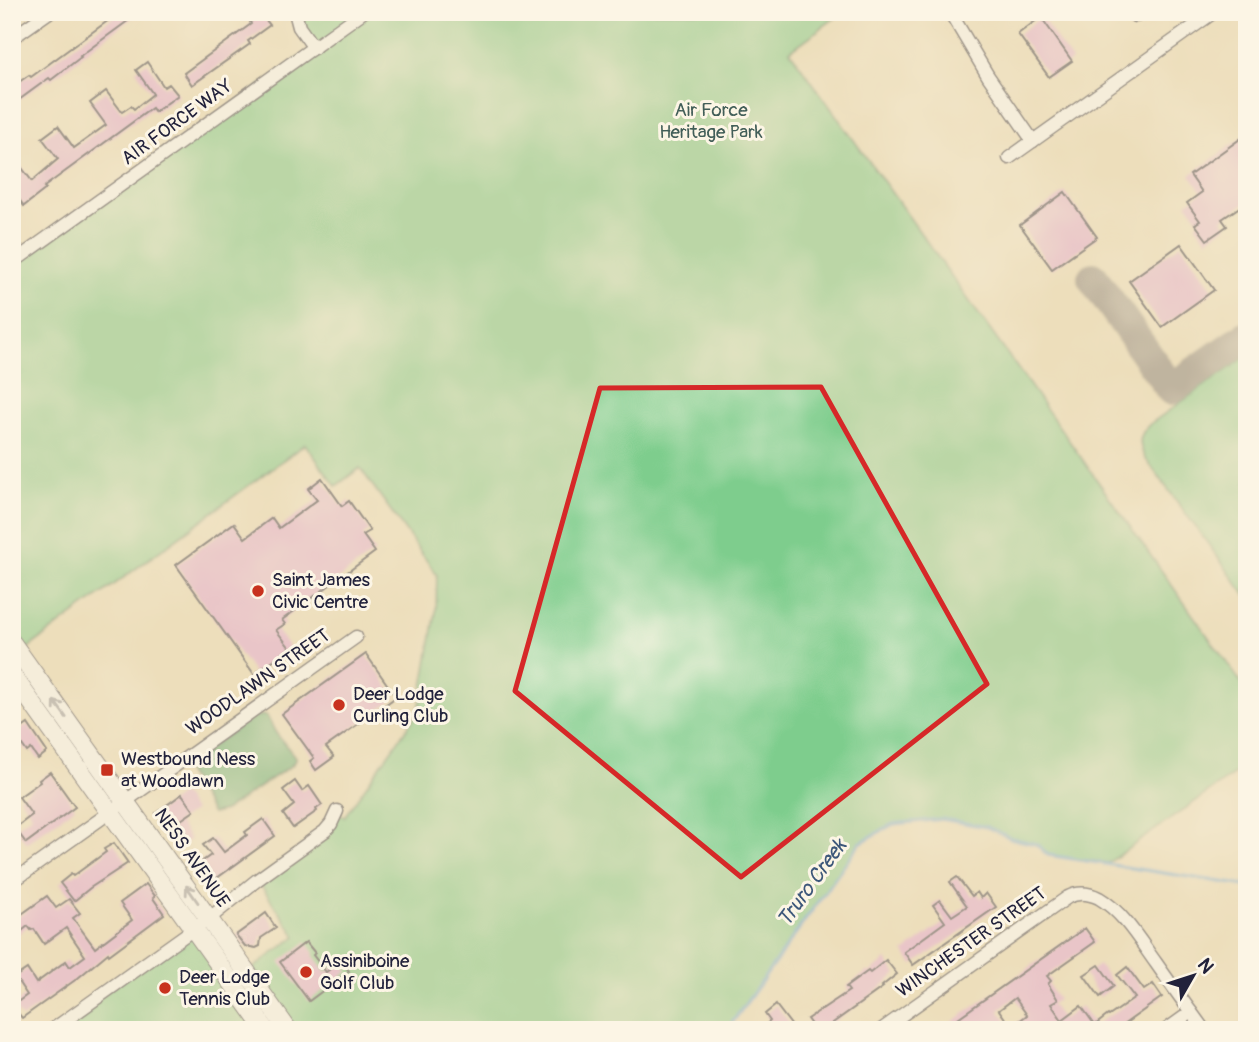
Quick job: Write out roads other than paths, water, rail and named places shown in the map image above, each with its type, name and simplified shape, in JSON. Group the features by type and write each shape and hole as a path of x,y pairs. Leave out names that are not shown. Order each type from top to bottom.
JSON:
{"main road":[{"name":"NESS AVENUE","path":"12,643 288,1030"},
{"name":"NESS AVENUE","path":"14,683 266,1030"}],"street":[{"path":"12,38 49,12"},
{"path":"295,12 299,27 314,48"},
{"name":"AIR FORCE WAY","path":"12,263 363,12"},
{"path":"950,12 1032,141"},
{"path":"1009,158 1213,12"},
{"name":"WOODLAWN STREET","path":"12,882 356,637"},
{"path":"14,683 34,674"},
{"path":"52,1030 325,831 337,811"},
{"name":"WINCHESTER STREET","path":"881,1030 1075,894 1096,897 1122,919 1191,1012"},
{"path":"1166,1030 1191,1012 1204,1030"}],"waterway":[{"name":"Truro Creek","path":"727,1030 860,843 893,824 942,819 987,827 1011,838 1036,844 1048,855 1247,886"}],"place":[{"name":"Saint James Civic Centre","path":"258,591"},
{"name":"Deer Lodge Curling Club","path":"339,705"},
{"name":"Westbound Ness at Woodlawn","path":"107,770"},
{"name":"Assiniboine Golf Club","path":"306,972"},
{"name":"Deer Lodge Tennis Club","path":"165,988"}],"park label":[{"name":"Air Force Heritage Park","path":"711,121"}]}
